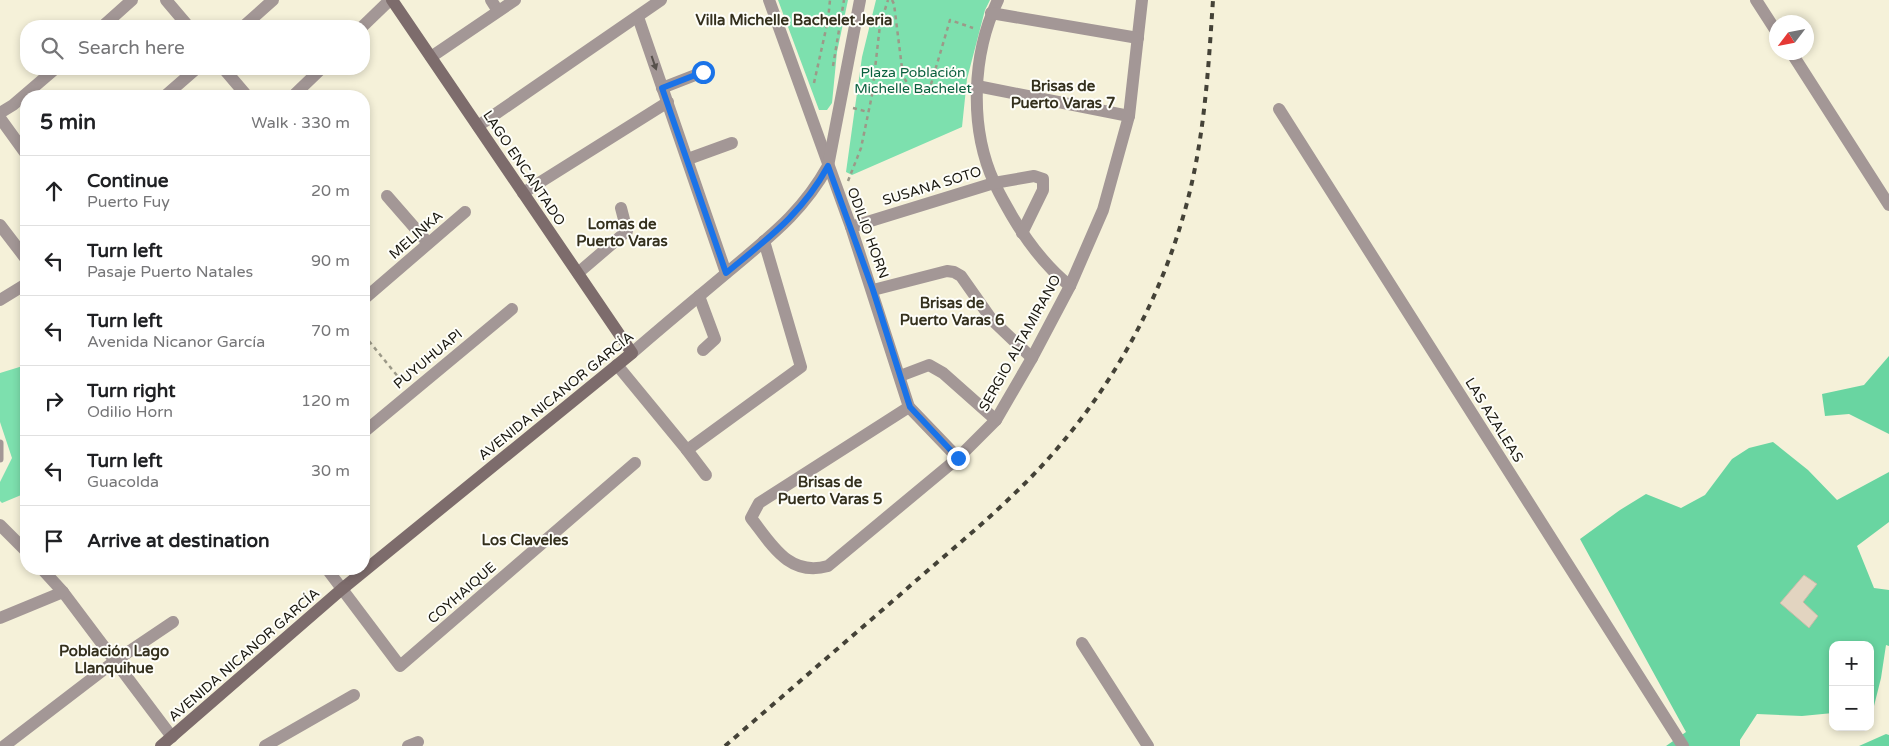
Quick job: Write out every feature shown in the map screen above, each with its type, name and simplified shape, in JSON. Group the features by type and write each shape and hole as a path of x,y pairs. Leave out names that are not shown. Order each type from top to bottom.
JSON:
{"street":[{"path":"109,20 132,0"},
{"path":"166,0 183,20"},
{"path":"251,20 273,0"},
{"path":"369,20 391,0"},
{"name":"LAGO ENCANTADO","path":"391,0 632,353"},
{"path":"491,0 498,11"},
{"path":"431,57 515,0"},
{"path":"478,126 661,0"},
{"name":"ODILIO HORN","path":"770,0 873,290 910,407"},
{"name":"AVENIDA NICANOR GARCÍA","path":"370,566 632,353 778,230 802,206 828,166 860,0"},
{"path":"998,0 992,13 981,52 977,86 981,136 994,183 1022,233 1041,258 1070,286"},
{"name":"SERGIO ALTAMIRANO","path":"910,407 759,503 751,518 778,553 800,568 815,570 828,566 958,458 996,420 1032,358 1070,286 1103,210 1130,116 1142,0"},
{"path":"1756,0 1769,20"},
{"path":"992,13 1138,38"},
{"path":"638,17 726,273"},
{"path":"1796,60 1889,205"},
{"path":"662,88 703,72"},
{"path":"30,90 48,75"},
{"path":"172,90 189,75"},
{"path":"229,75 242,90"},
{"path":"299,90 315,75"},
{"path":"977,86 1130,116"},
{"path":"0,113 20,99"},
{"path":"523,193 668,102"},
{"name":"LAS AZALEAS","path":"1279,109 1683,746"},
{"path":"812,120 817,123 827,123 838,114"},
{"path":"0,118 20,146"},
{"path":"688,159 732,143"},
{"name":"SUSANA SOTO","path":"851,227 994,183 1034,176 1043,179 1043,190 1022,233"},
{"path":"387,196 428,244"},
{"path":"578,273 627,232 621,208"},
{"name":"MELINKA","path":"370,295 465,212"},
{"path":"0,225 20,251"},
{"path":"687,450 801,368 764,241"},
{"path":"873,290 947,271 954,272 961,276 992,320 1032,358"},
{"path":"0,300 20,288"},
{"path":"699,296 715,339 703,350"},
{"name":"PUYUHUAPI","path":"370,427 512,308"},
{"path":"617,365 706,475"},
{"path":"900,376 929,365 943,373 996,420"},
{"path":"910,407 958,458"},
{"name":"COYHAIQUE","path":"342,589 400,666 635,463"},
{"path":"0,525 20,543"},
{"path":"47,575 63,592 172,737"},
{"path":"332,575 342,589"},
{"name":"AVENIDA NICANOR GARCÍA","path":"161,746 359,575"},
{"path":"0,618 63,592"},
{"path":"4,746 114,661 172,622"},
{"path":"1082,643 1148,746"},
{"path":"265,746 354,695"}],"lane":[{"path":"0,443 0,459"}],"path":[{"path":"806,103 817,76 830,0"},
{"path":"832,70 844,0"},
{"path":"839,196 846,186 861,148 872,95 880,25 890,0 894,4 903,76 912,91 916,93 925,94 929,91 950,20 986,32"},
{"path":"370,342 412,392"}],"green space":[{"name":"Plaza Población Michelle Bachelet","path":"778,0 848,0 837,52 832,103 827,110 819,110"},
{"name":"Plaza Población Michelle Bachelet","path":"876,0 990,0 985,10 967,79 962,127 852,175 846,172 862,57"},
{"path":"1889,356 1889,434 1849,414 1825,416 1822,394 1864,385"},
{"path":"20,367 20,496 2,503 0,501 0,482 12,458 0,422 0,373"},
{"path":"1773,442 1808,470 1837,500 1889,472 1889,522 1857,546 1874,588 1889,590 1889,646 1886,645 1874,706 1874,641 1829,641 1829,713 1802,716 1757,714 1740,740 1740,746 1666,746 1686,732 1580,539 1646,494 1681,508 1705,495 1732,459 1749,448"},
{"path":"1886,734 1889,735 1889,746 1859,746"}],"building":[{"path":"1804,575 1817,584 1803,602 1818,616 1809,628 1780,603"}],"railway":[{"path":"725,746 1014,494 1070,434 1117,366 1155,294 1183,217 1196,164 1204,110 1213,0"}],"district":[{"name":"Villa Michelle Bachelet Jeria","path":"794,20"},
{"name":"Brisas de Puerto Varas 7","path":"1063,94"},
{"name":"Lomas de Puerto Varas","path":"622,232"},
{"name":"Brisas de Puerto Varas 6","path":"952,312"},
{"name":"Brisas de Puerto Varas 5","path":"830,490"},
{"name":"Los Claveles","path":"525,540"},
{"name":"Población Lago Llanquihue","path":"114,660"}],"route":[{"path":"703,72 662,88 726,273 778,230 802,206 828,166 873,290 910,407 958,458"}]}
